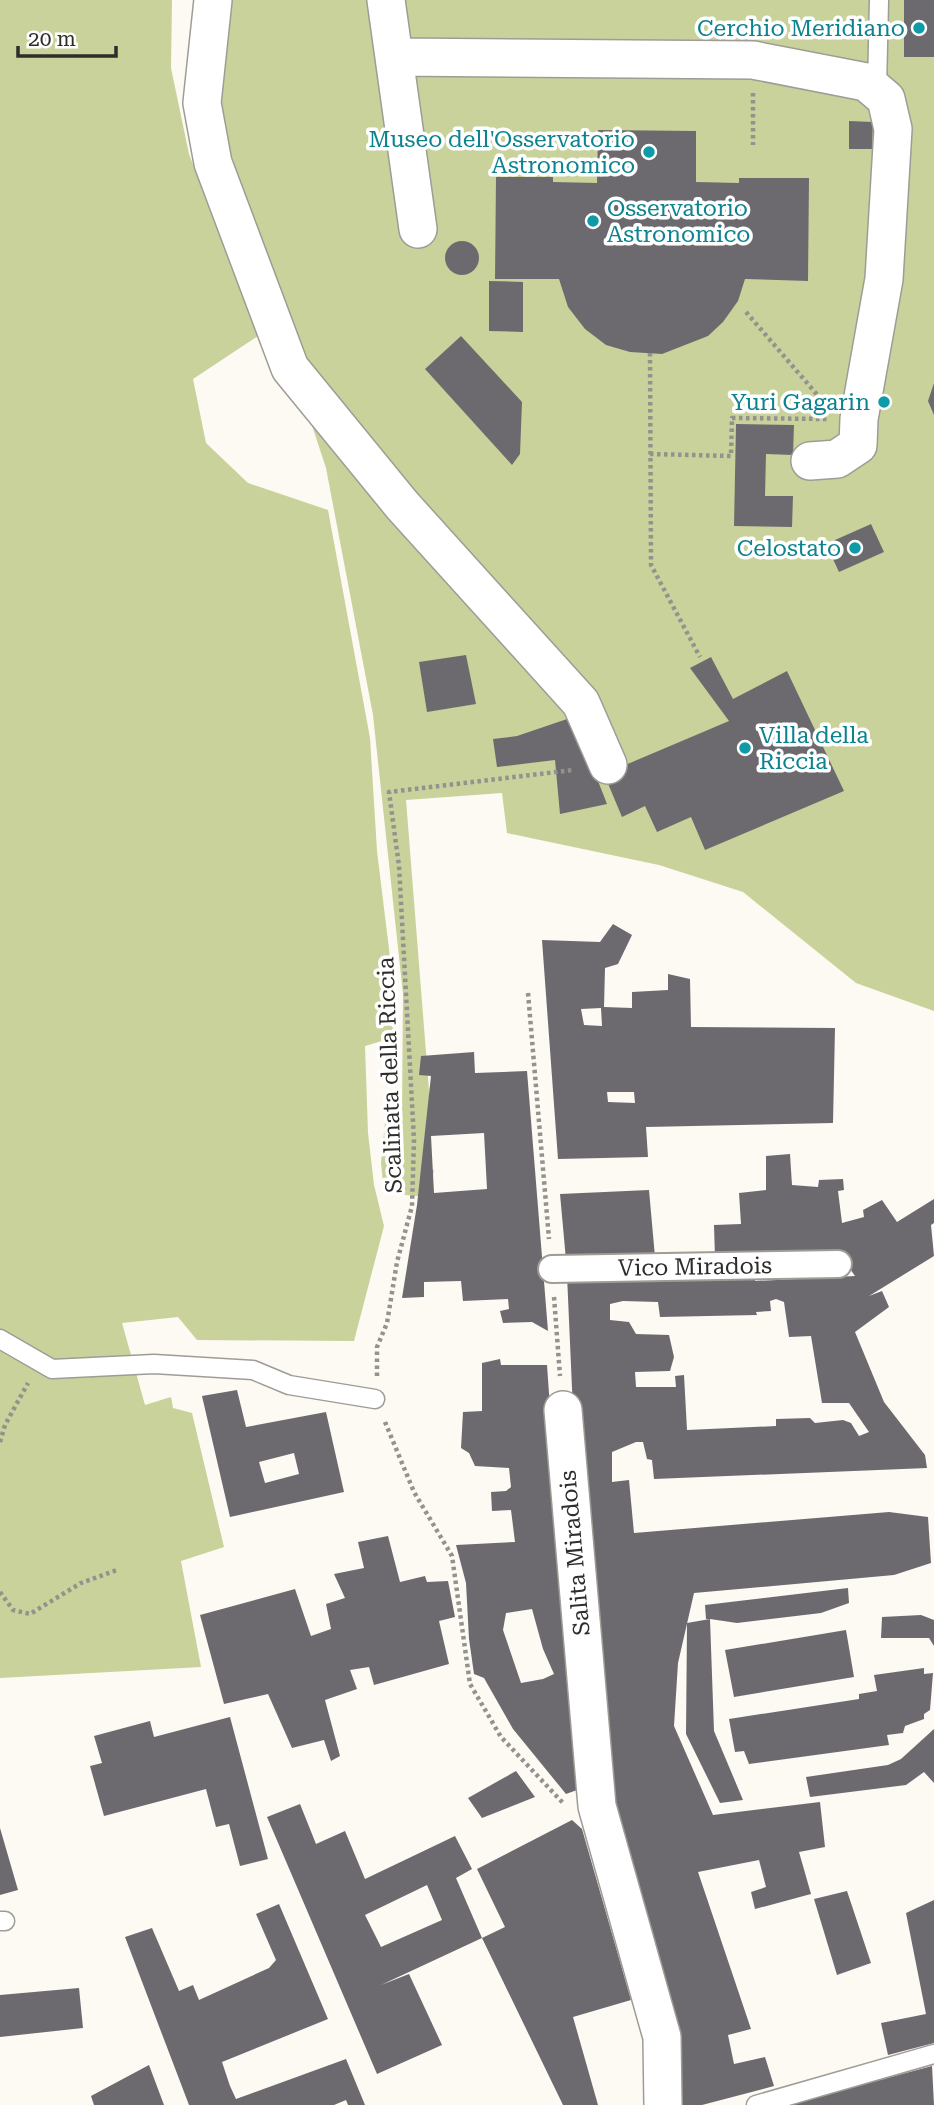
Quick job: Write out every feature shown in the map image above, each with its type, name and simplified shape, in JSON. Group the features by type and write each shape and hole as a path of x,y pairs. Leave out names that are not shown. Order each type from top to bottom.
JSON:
{"street":[{"path":"213,0 202,103 213,163 290,368 402,505 581,703 608,765"},
{"path":"386,0 418,229"},
{"path":"395,57 753,60 860,80 877,89 890,109 893,129 884,279 848,419 858,445 852,451 830,461 810,461"},
{"name":"Vico Miradois","path":"552,1269 838,1264"},
{"name":"Salita Miradois","path":"563,1410 597,1805 662,2037 663,2105"}],"lane":[{"path":"877,89 879,0"},
{"path":"0,1339 52,1369 154,1364 253,1370 289,1385 375,1399"},
{"path":"756,2105 934,2054"}],"path":[{"path":"753,113 753,145"},
{"path":"747,312 848,419"},
{"path":"650,354 651,565 700,657"},
{"path":"650,454 732,456 732,418 848,419"},
{"name":"Scalinata della Riccia","path":"607,1835 556,1798 528,1768 501,1737 470,1684 452,1556 414,1492 375,1399 377,1347 387,1323 397,1262 412,1206 414,1140 399,866 389,792 530,777 608,765"},
{"path":"528,993 563,1410"},
{"path":"0,1442 5,1425 38,1361"},
{"path":"0,1592 13,1610 30,1614 81,1583 117,1570"}],"green space":[{"path":"0,0 172,0 171,68 189,154 258,336 193,379 206,443 248,483 328,510 370,738 377,851 394,990 395,1037 365,1046 368,1133 374,1185 384,1226 354,1341 197,1340 178,1317 122,1323 145,1405 171,1397 173,1408 192,1413 224,1547 181,1561 201,1667 0,1678"},
{"path":"204,0 934,0 934,1011 856,983 743,892 659,865 507,833 502,793 406,800 430,1103 424,1167 434,1170 429,1197 384,1193 381,1163 385,1123 402,1118 403,994 373,715 326,468 196,72"}],"building":[{"name":"Cerchio Meridiano","path":"904,0 934,0 934,57 904,57"},
{"path":"849,121 873,122 872,149 849,149"},
{"path":"598,130 696,131 696,182 739,183 739,178 809,178 808,281 745,279 738,301 723,322 708,336 662,354 630,352 606,345 585,329 568,307 559,279 495,279 496,177 553,177 553,182 597,183"},
{"path":"462,241 474,246 479,258 474,270 462,275 450,270 445,258 450,246"},
{"path":"489,281 523,282 523,332 489,331"},
{"path":"461,336 522,402 520,454 512,465 425,369"},
{"path":"934,383 934,415 928,401"},
{"path":"736,424 794,425 793,455 766,454 765,496 793,496 792,527 734,526"},
{"name":"Celostato","path":"871,524 884,552 839,572 826,544"},
{"path":"466,655 476,704 427,712 419,662"},
{"name":"Villa della Riccia","path":"711,657 733,699 787,671 844,791 705,850 691,817 657,832 645,806 622,817 604,774 729,721 690,668"},
{"path":"573,717 607,804 560,814 555,760 497,767 493,739 517,736"},
{"path":"613,924 632,935 618,964 605,968 604,1007 632,1008 632,992 668,990 668,974 690,979 691,1027 835,1028 833,1123 646,1127 648,1157 558,1159 542,940 600,942","holes":["601,1008 602,1026 584,1025 581,1009","607,1092 634,1092 635,1103 608,1102"]},
{"path":"474,1052 475,1073 527,1071 548,1331 532,1322 503,1323 500,1311 509,1309 508,1299 463,1301 461,1281 424,1282 424,1297 402,1298 417,1205 431,1076 419,1075 421,1056","holes":["484,1133 487,1189 434,1193 431,1136"]},
{"path":"790,1154 792,1185 818,1187 819,1180 843,1179 844,1190 838,1191 842,1223 864,1217 863,1210 882,1200 897,1222 934,1199 934,1223 931,1225 934,1256 869,1296 882,1291 889,1307 855,1332 884,1402 925,1455 927,1468 654,1479 652,1460 647,1459 643,1442 636,1442 612,1452 612,1482 629,1480 634,1533 889,1512 928,1517 931,1563 894,1575 694,1593 678,1663 674,1726 713,1815 820,1802 825,1847 799,1852 811,1894 755,1909 751,1892 766,1887 759,1860 698,1872 751,2029 728,2035 734,2064 765,2057 774,2086 702,2105 678,2105 599,1724 573,1411 567,1275 754,1269 755,1281 855,1276 842,1257 715,1258 714,1225 741,1224 739,1193 766,1190 766,1156","holes":["776,1299 784,1302 789,1337 811,1336 822,1403 849,1403 869,1432 859,1436 851,1423 843,1420 815,1423 810,1418 776,1419 776,1426 687,1430 684,1375 675,1376 676,1387 636,1387 635,1372 670,1371 674,1357 669,1335 636,1334 629,1322 610,1320 610,1304 623,1301 658,1302 660,1317 757,1315 756,1312 771,1311 770,1301"]},
{"path":"649,1190 655,1257 566,1260 560,1194"},
{"path":"500,1359 501,1365 547,1365 577,1790 566,1794 513,1729 484,1678 474,1674 466,1583 456,1545 515,1542 511,1510 492,1511 491,1492 506,1491 511,1487 509,1468 475,1466 469,1453 461,1448 463,1412 482,1411 482,1363","holes":["532,1609 543,1649 554,1674 521,1683 503,1630 506,1613"]},
{"path":"237,1390 246,1427 326,1412 344,1492 230,1517 202,1396","holes":["294,1453 299,1474 265,1483 259,1462"]},
{"path":"388,1536 400,1582 425,1576 427,1582 448,1581 455,1617 439,1621 449,1664 374,1685 369,1667 350,1670 357,1689 325,1700 340,1756 331,1761 324,1740 292,1748 268,1694 224,1704 200,1615 295,1589 311,1636 331,1629 326,1604 345,1598 334,1574 364,1568 358,1542"},
{"path":"848,1588 849,1603 821,1613 737,1623 706,1619 705,1605"},
{"path":"921,1615 934,1620 934,1646 929,1638 881,1638 882,1617"},
{"path":"710,1619 714,1731 743,1800 720,1803 686,1734 687,1623"},
{"path":"846,1630 854,1677 734,1697 725,1650"},
{"path":"924,1668 924,1674 933,1673 930,1710 924,1714 924,1719 905,1726 903,1733 887,1735 889,1745 749,1764 744,1751 735,1752 729,1719 859,1699 859,1694 877,1691 874,1675"},
{"path":"230,1717 268,1859 240,1866 229,1824 216,1827 206,1789 104,1816 90,1766 102,1763 94,1736 150,1721 154,1737"},
{"path":"934,1729 934,1783 924,1772 906,1785 810,1797 806,1777 888,1765 901,1759"},
{"path":"516,1771 535,1797 482,1818 468,1798"},
{"path":"300,1804 316,1844 345,1831 365,1879 455,1836 472,1869 456,1878 482,1938 381,1985 409,1974 442,2045 377,2074 267,1817","holes":["427,1885 442,1920 381,1947 365,1915"]},
{"path":"572,1820 582,1829 631,2000 573,2017 598,2105 563,2105 482,1938 505,1927 477,1869"},
{"path":"0,1828 18,1890 0,1895"},
{"path":"847,1891 871,1963 837,1975 814,1899"},
{"path":"934,1900 934,2043 888,2055 881,2023 926,2014 906,1913"},
{"path":"279,1904 328,2019 222,2062 230,2086 236,2099 346,2059 365,2105 348,2105 346,2100 334,2105 189,2105 125,1937 152,1928 179,1991 193,1985 199,2000 269,1968 276,1960 256,1914"},
{"path":"79,1988 83,2028 0,2037 0,1995"},
{"path":"149,2065 164,2105 94,2105 91,2096"},
{"path":"932,2066 934,2105 790,2105 790,2104"}],"place":[{"name":"Cerchio Meridiano","path":"919,28"},
{"name":"Museo dell'Osservatorio Astronomico","path":"649,152"},
{"name":"Osservatorio Astronomico","path":"593,221"},
{"name":"Yuri Gagarin","path":"884,402"},
{"name":"Celostato","path":"855,548"},
{"name":"Villa della Riccia","path":"745,748"}]}
